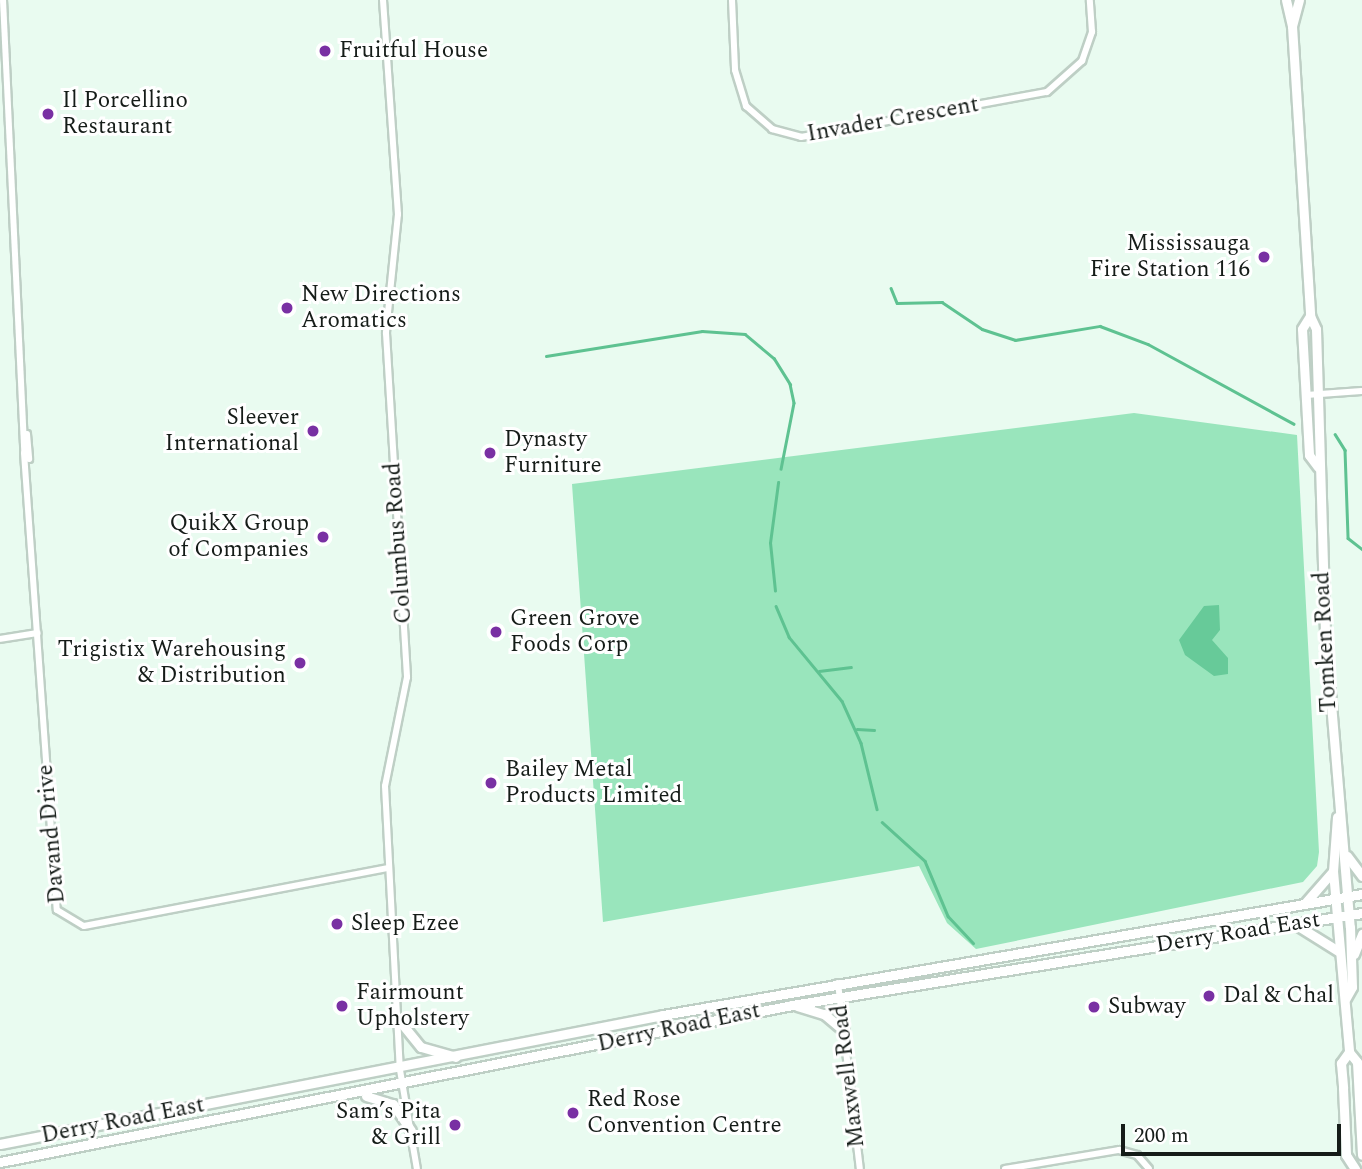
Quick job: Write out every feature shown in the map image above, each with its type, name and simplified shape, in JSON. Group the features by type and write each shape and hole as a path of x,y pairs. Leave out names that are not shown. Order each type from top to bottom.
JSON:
{"main road":[{"name":"Tomken Road","path":"1286,0 1293,26 1310,316 1317,329 1318,467 1337,817 1333,871 1349,1052 1357,1062 1362,1155 1355,1167 1346,1155 1342,1063 1349,1052"},
{"name":"Tomken Road","path":"1293,26 1299,0"},
{"name":"Tomken Road","path":"1310,316 1302,329 1309,454 1318,467"},
{"name":"Tomken Road","path":"1337,817 1346,855 1350,915 1352,987 1346,998"},
{"path":"1346,855 1362,876"},
{"path":"1306,902 1333,871"},
{"name":"Derry Road East","path":"0,1144 400,1070 838,983 1362,894"},
{"name":"Derry Road East","path":"0,1162 354,1095 792,1005 1362,913"},
{"path":"1296,925 1338,951"},
{"path":"1352,959 1362,934"},
{"path":"792,1005 824,1014 844,1031"},
{"path":"398,1019 421,1047 461,1058"},
{"path":"354,1095 393,1104 411,1132"}],"street":[{"name":"Davand Drive","path":"3,0 54,903 66,920 84,926 388,868"},
{"name":"Columbus Road","path":"383,0 398,214 386,328 407,669 385,786 400,1070 417,1169"},
{"name":"Invader Crescent","path":"732,0 735,70 746,106 772,129 801,137 1047,92 1082,61 1092,32 1090,0"},
{"path":"1306,395 1362,391"},
{"path":"0,639 38,632"},
{"name":"Maxwell Road","path":"838,983 860,1169"},
{"path":"1344,1105 1360,1105"},
{"path":"1005,1169 1119,1150 1137,1155 1149,1169"}],"green space":[{"path":"1134,413 1297,435 1319,852 1317,866 1303,882 976,949 947,923 919,866 603,922 572,484"},
{"path":"1219,605 1220,630 1212,640 1228,658 1228,674 1214,676 1185,655 1179,640 1204,606"}],"waterway":[{"path":"891,288 897,303 942,302 982,329 1015,340 1100,326 1148,344 1294,424"},
{"path":"546,356 702,331 745,334 774,358 790,384 794,403 781,469"},
{"path":"1335,434 1345,450 1348,538 1362,549"},
{"path":"775,591 770,543 778,483"},
{"path":"776,606 789,637 842,701 861,743 877,809"},
{"path":"819,671 851,667"},
{"path":"857,729 874,730"},
{"path":"882,822 925,861 948,916 973,943"}],"place":[{"name":"Fruitful House","path":"325,51"},
{"name":"Il Porcellino Restaurant","path":"48,114"},
{"name":"Mississauga Fire Station 116","path":"1264,257"},
{"name":"New Directions Aromatics","path":"287,308"},
{"name":"Sleever International","path":"313,431"},
{"name":"Dynasty Furniture","path":"490,453"},
{"name":"QuikX Group of Companies","path":"323,537"},
{"name":"Green Grove Foods Corp","path":"496,632"},
{"name":"Trigistix Warehousing & Distribution","path":"300,663"},
{"name":"Bailey Metal Products Limited","path":"491,783"},
{"name":"Sleep Ezee","path":"337,924"},
{"name":"Dal & Chal","path":"1209,996"},
{"name":"Fairmount Upholstery","path":"342,1006"},
{"name":"Subway","path":"1094,1007"},
{"name":"Red Rose Convention Centre","path":"573,1113"},
{"name":"Sam’s Pita & Grill","path":"455,1125"}]}
